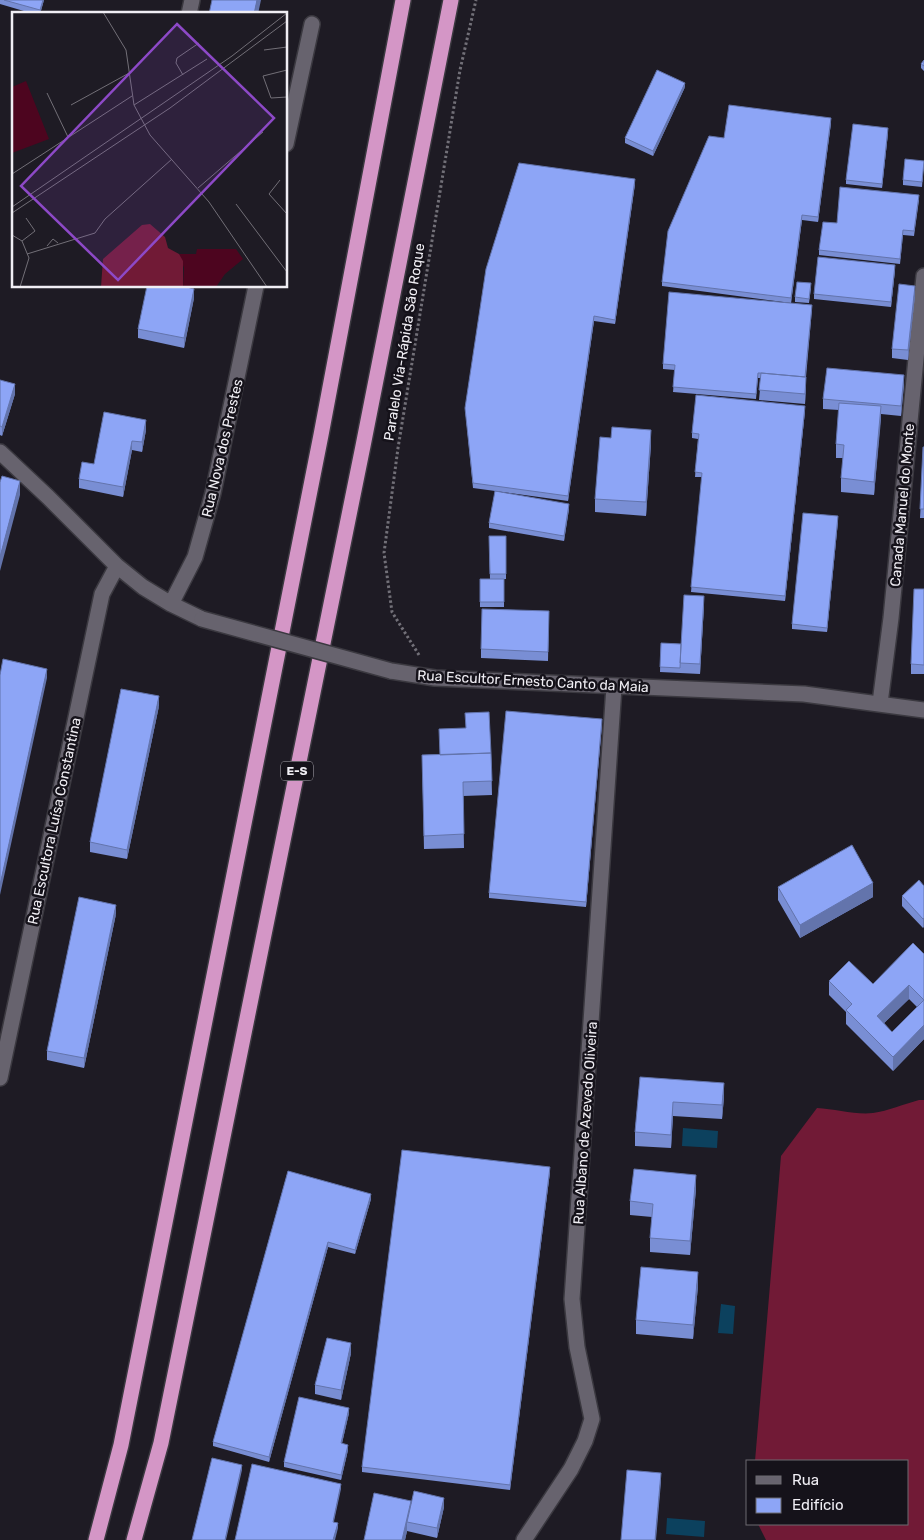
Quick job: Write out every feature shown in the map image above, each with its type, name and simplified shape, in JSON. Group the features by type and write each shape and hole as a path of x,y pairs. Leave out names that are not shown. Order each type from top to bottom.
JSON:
{"highway":[{"path":"96,1540 123,1435 319,445 404,0"},
{"name":"E-S","path":"134,1540 161,1443 363,446 450,0"}],"street":[{"path":"288,135 312,24"},
{"name":"Canada Manuel do Monte","path":"880,703 891,618 924,276"},
{"name":"Rua Nova dos Prestes","path":"171,604 195,557 213,493 256,288"},
{"name":"Rua Escultor Ernesto Canto da Maia","path":"0,452 117,566 143,587 171,604 202,619 391,671 434,678 804,694 924,710"},
{"name":"Rua Escultora Luísa Constantina","path":"0,1075 102,594 117,566"},
{"name":"Rua Albano de Azevedo Oliveira","path":"524,1540 571,1469 585,1441 592,1419 576,1347 572,1299 614,687"}],"path":[{"name":"Paralelo Via-Rápida São Roque","path":"434,678 392,612 384,553 398,448 460,70 476,0"}],"shaded area":[{"path":"924,1100 924,1540 766,1540 758,1525 909,1525 909,1460 755,1460 781,1156 817,1108 860,1113 873,1113"}],"water":[{"path":"683,1128 718,1131 717,1148 682,1146"},
{"path":"721,1304 735,1306 733,1334 718,1333"},
{"path":"667,1518 705,1521 704,1537 666,1534"}],"building":[{"path":"4,0 43,0 40,10"},
{"path":"212,0 257,0 254,12 209,12"},
{"path":"657,70 685,83 653,151 625,138"},
{"path":"729,105 831,118 818,217 802,215 791,298 662,282 668,231 709,136 724,138"},
{"path":"853,124 888,128 882,184 846,180"},
{"path":"905,159 924,161 922,182 903,180"},
{"path":"519,163 635,179 615,320 594,316 568,496 473,483 465,408 486,269"},
{"path":"840,187 919,195 914,231 903,230 900,259 819,250 823,222 837,223"},
{"path":"818,257 895,265 891,302 814,294"},
{"path":"797,282 811,283 809,299 795,297"},
{"path":"899,284 915,286 908,350 892,349"},
{"path":"147,288 194,289 184,338 138,329"},
{"path":"669,292 812,305 805,377 758,373 756,394 673,387 675,365 663,364"},
{"path":"827,368 904,375 901,406 823,399"},
{"path":"761,373 806,377 805,394 759,390"},
{"path":"0,380 15,384 2,427 0,426"},
{"path":"696,395 805,406 785,596 691,587 702,473 695,472 699,434 692,433"},
{"path":"839,403 881,406 874,482 841,478 844,445 836,444"},
{"path":"104,412 146,420 142,442 132,441 123,487 79,479 82,462 94,464"},
{"path":"612,427 651,430 646,502 595,499 600,437 611,438"},
{"path":"923,447 924,509 920,509"},
{"path":"2,476 20,481 0,557 0,482"},
{"path":"495,491 569,504 564,536 489,523"},
{"path":"803,513 838,516 827,628 792,624"},
{"path":"489,536 506,536 506,574 490,574"},
{"path":"480,579 504,579 504,602 480,602"},
{"path":"914,589 924,589 924,665 911,664"},
{"path":"684,595 704,596 700,664 680,663"},
{"path":"482,609 549,611 548,652 481,649"},
{"path":"661,643 681,644 680,668 660,667"},
{"path":"3,659 47,669 0,885 0,675"},
{"path":"121,689 159,696 127,850 90,842"},
{"path":"506,711 602,719 586,902 489,893"},
{"path":"489,712 491,753 440,755 439,729 466,728 465,713"},
{"path":"491,753 492,781 463,782 464,834 424,836 422,755"},
{"path":"852,845 873,883 800,925 778,887"},
{"path":"919,880 924,886 923,919 902,896"},
{"path":"79,897 116,905 84,1058 47,1051"},
{"path":"913,943 924,954 924,1000 924,1025 893,1057 846,1010 852,1004 829,981 849,961 873,984","holes":["909,985 924,1000 892,1032 877,1016"]},
{"path":"640,1077 724,1083 722,1105 673,1102 671,1135 635,1132"},
{"path":"402,1150 550,1167 510,1485 362,1467"},
{"path":"634,1169 696,1175 690,1241 650,1238 653,1204 630,1201"},
{"path":"288,1171 371,1194 355,1250 328,1242 269,1457 213,1442"},
{"path":"641,1267 698,1272 693,1325 636,1320"},
{"path":"327,1338 351,1343 341,1390 315,1385"},
{"path":"299,1397 349,1408 341,1443 348,1445 341,1475 284,1462"},
{"path":"212,1458 242,1465 225,1540 192,1540"},
{"path":"252,1464 341,1484 333,1522 338,1523 333,1540 235,1540"},
{"path":"627,1470 661,1473 655,1540 621,1540"},
{"path":"414,1491 444,1498 437,1528 407,1522"},
{"path":"374,1493 411,1501 402,1540 364,1540"}]}
